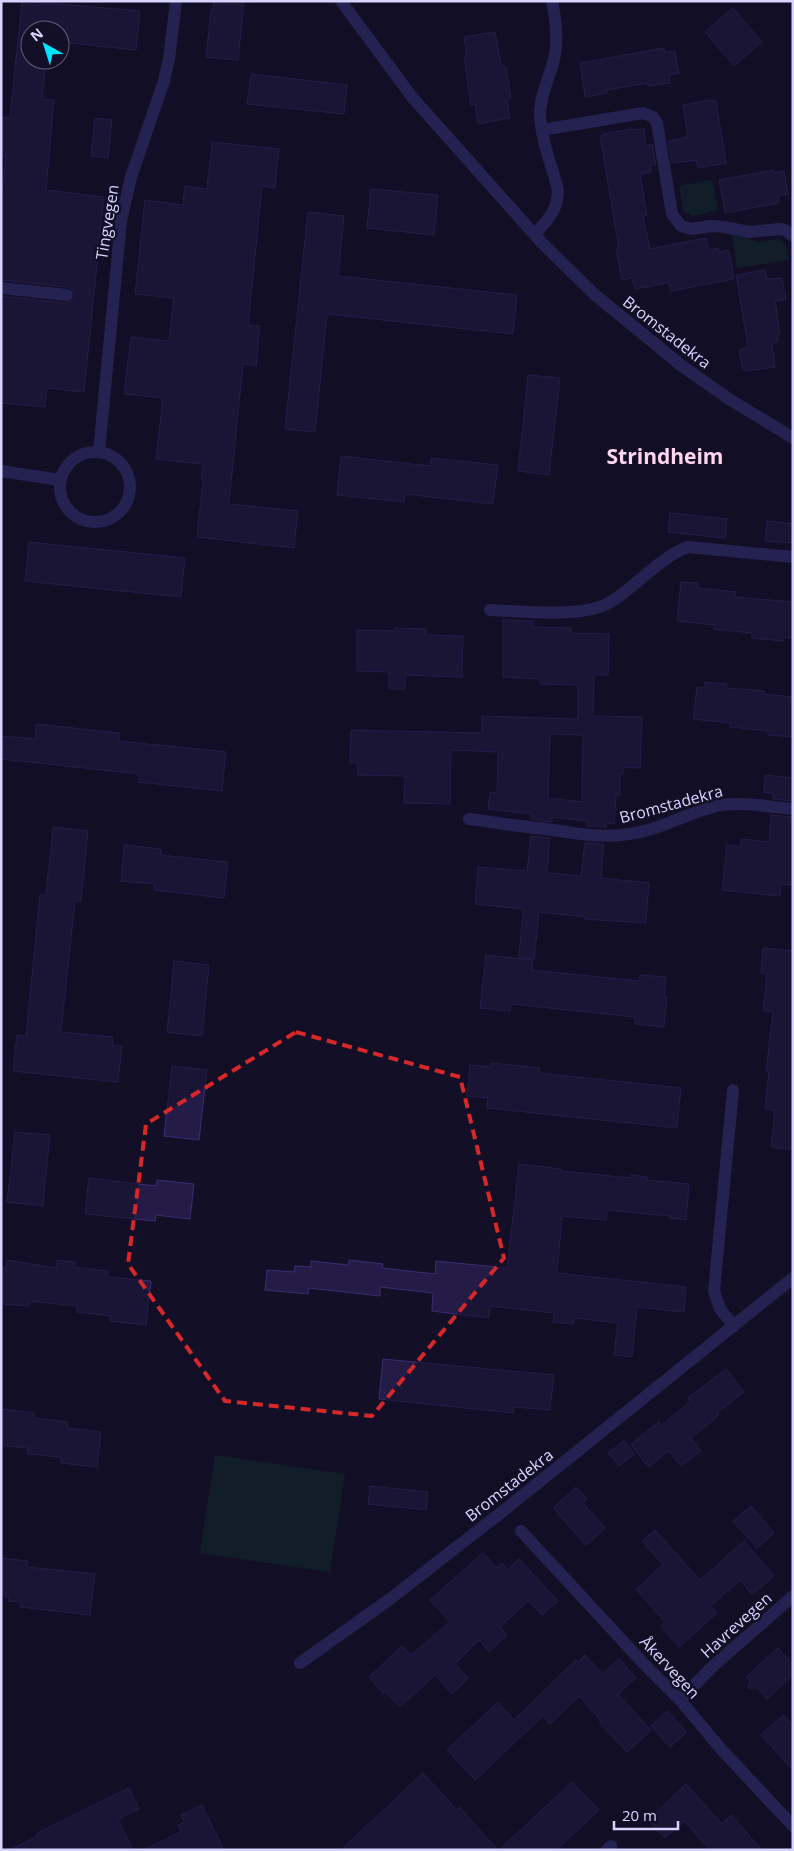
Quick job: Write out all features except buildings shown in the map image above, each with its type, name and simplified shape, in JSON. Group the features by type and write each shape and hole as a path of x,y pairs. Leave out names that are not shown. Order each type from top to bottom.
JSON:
{"street":[{"name":"Bromstadekra","path":"340,1 412,97 534,234 594,294 668,355 729,399 793,438"},
{"path":"534,234 550,218 556,209 558,200 558,190 542,130 540,114 542,98 556,49 552,1"},
{"name":"Tingvegen","path":"99,452 121,221 131,177 168,66 172,2"},
{"path":"542,130 643,113 648,114 657,123 672,214 681,226 692,229 724,226 749,232 779,229 785,230 793,236"},
{"path":"1,288 67,295"},
{"path":"99,452 112,456 122,465 128,477 130,488 125,503 117,514 105,520 91,522 78,518 67,509 61,497 60,480 64,470 73,459 85,453 99,452"},
{"path":"1,471 60,480"},
{"path":"490,610 579,612 602,607 634,586 674,554 688,547 695,546 793,557"},
{"name":"Bromstadekra","path":"469,819 583,834 614,836 653,829 719,806 740,804 793,809"},
{"path":"732,1090 714,1291 720,1309 734,1326"},
{"name":"Bromstadekra","path":"300,1663 398,1593 793,1278"},
{"name":"Åkervegen","path":"521,1531 680,1700 721,1749 793,1826"},
{"name":"Havrevegen","path":"680,1700 712,1667 793,1596"}],"highlighted area":[{"path":"296,1032 460,1077 504,1258 372,1416 225,1401 128,1264 146,1124"}],"green space":[{"path":"712,180 718,210 692,216 683,210 679,186"},
{"path":"732,234 758,242 779,239 786,246 789,260 737,268"},
{"path":"215,1455 345,1474 330,1572 200,1553"}],"district":[{"name":"Strindheim","path":"665,456"}]}
